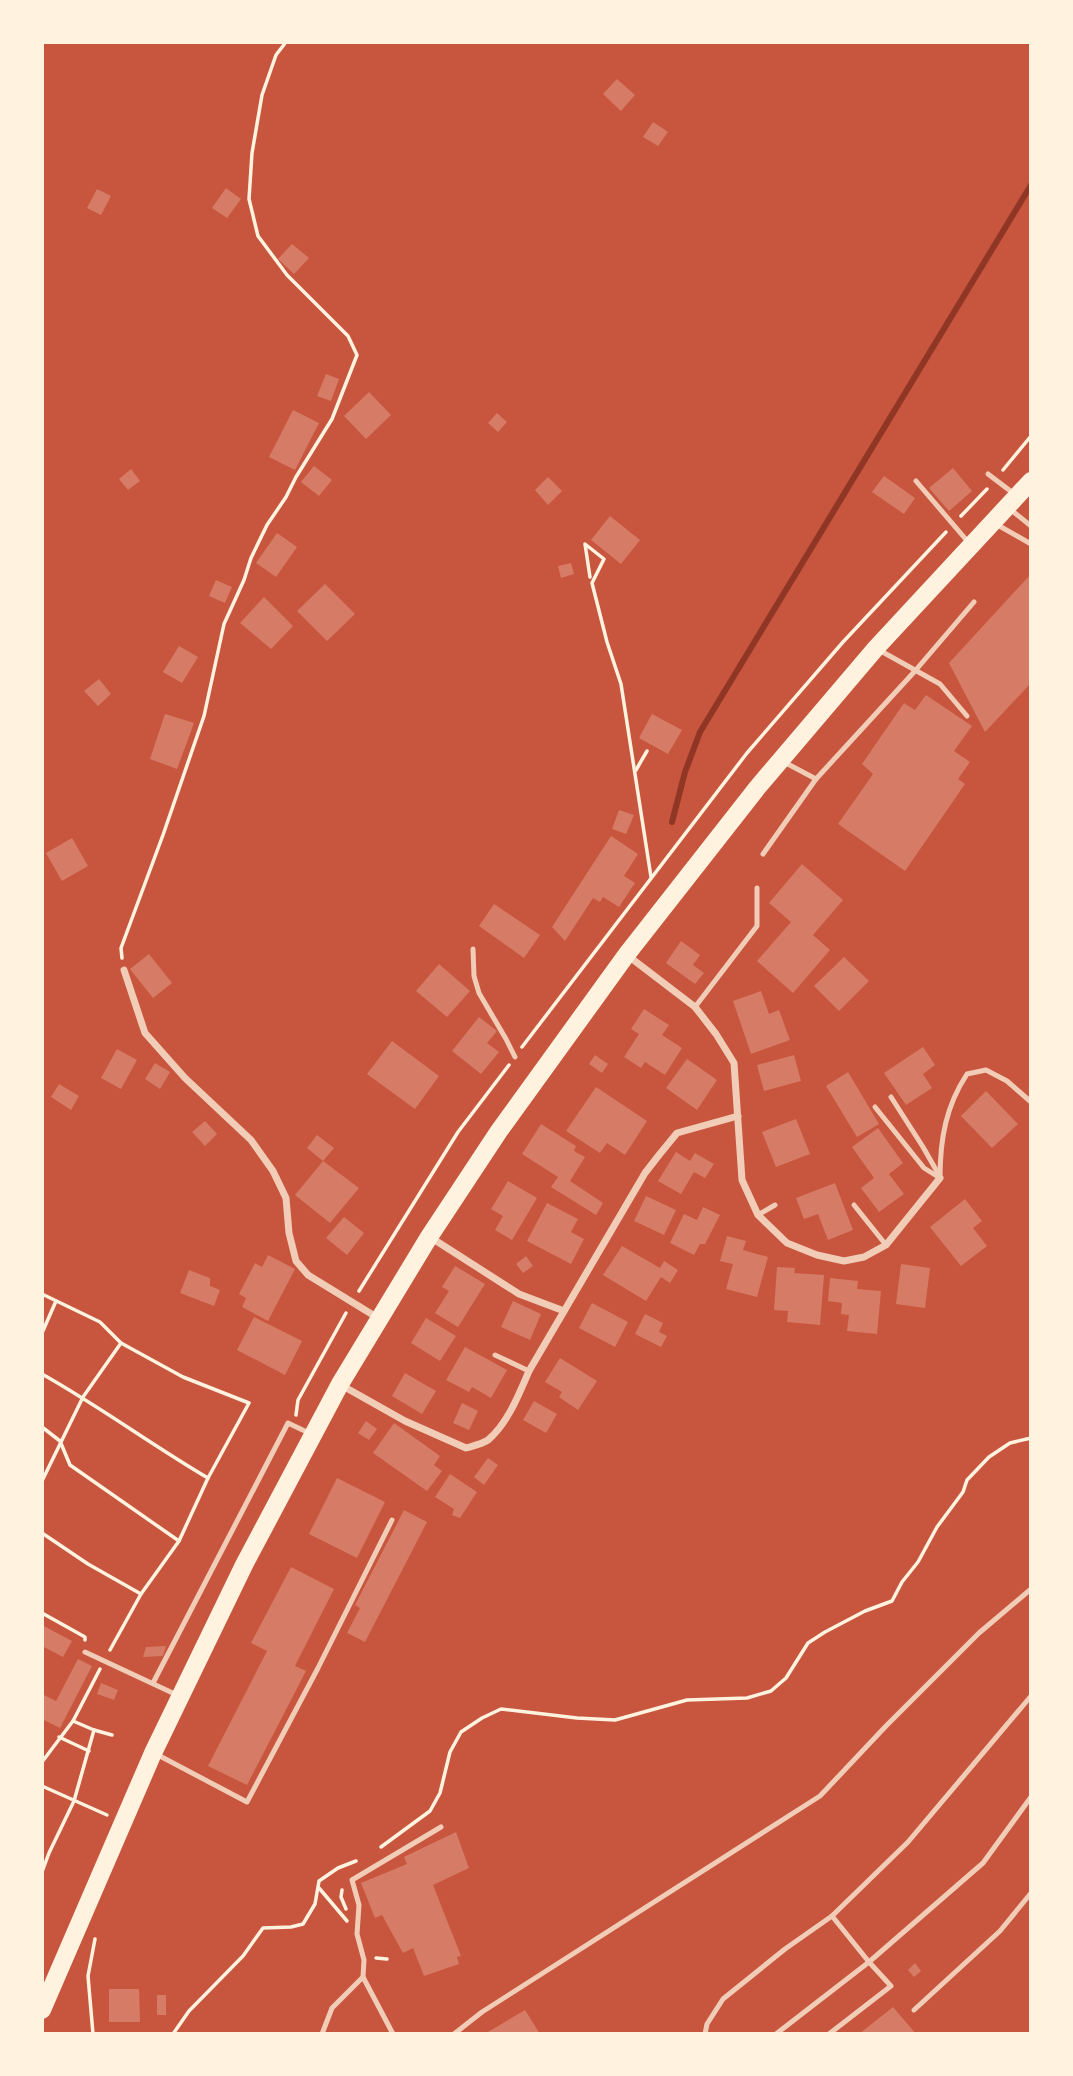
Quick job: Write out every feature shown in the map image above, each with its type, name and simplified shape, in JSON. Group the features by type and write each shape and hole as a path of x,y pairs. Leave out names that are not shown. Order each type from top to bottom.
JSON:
{"main road":[{"path":"42,2010 179,1695 244,1565 340,1384 429,1237 499,1131 627,954 780,760 876,648 1031,481"}],"street":[{"path":"627,954 695,1007 734,1063 742,1180 758,1215 787,1243 817,1255 844,1261 864,1257 886,1245 940,1178"},
{"path":"124,970 145,1033 186,1078 251,1140 273,1171 286,1198 289,1233 296,1261 309,1275 378,1319"},
{"path":"340,1384 405,1421 466,1448 486,1441 514,1405 529,1371 645,1173 677,1133 738,1116"},
{"path":"429,1237 519,1294 564,1311"}],"lane":[{"path":"988,474 1031,526"},
{"path":"916,481 971,545"},
{"path":"993,522 1031,544"},
{"path":"763,854 816,779 974,602"},
{"path":"876,648 940,684 967,716"},
{"path":"780,760 816,779"},
{"path":"695,1007 757,926 757,888"},
{"path":"473,949 474,976 479,993 515,1057"},
{"path":"940,1178 940,1147 947,1118 967,1074 986,1070 1007,1082 1031,1102"},
{"path":"891,1097 940,1178"},
{"path":"875,1107 924,1168 940,1178"},
{"path":"758,1215 775,1205"},
{"path":"854,1205 886,1245"},
{"path":"495,1355 529,1371"},
{"path":"153,1683 288,1423 312,1435"},
{"path":"153,1753 247,1802 392,1520"},
{"path":"454,2034 482,2012 820,1796 979,1633 1031,1589"},
{"path":"85,1652 179,1695"},
{"path":"705,2034 707,2024 723,1999 832,1916 908,1842 1031,1696"},
{"path":"776,2034 869,1962 983,1863 1031,1797"},
{"path":"390,2033 363,1977 364,1960 358,1934 359,1905 352,1880 441,1827"},
{"path":"914,2010 1000,1931 1031,1893"},
{"path":"829,2034 891,1986 832,1916"},
{"path":"322,2034 332,2008 363,1977"}],"path":[{"path":"124,970 121,948 204,716 224,624 267,525 332,419 357,355 348,336 287,275 258,236 249,199 251,153 262,95 276,55 286,42"},
{"path":"590,577 585,544 604,559 592,583 621,684 651,877"},
{"path":"635,771 647,751"},
{"path":"42,1294 100,1322 121,1343 183,1377 248,1403 208,1478 179,1541 141,1594 73,1721 42,1762"},
{"path":"42,1333 56,1301"},
{"path":"42,1481 83,1397 121,1343"},
{"path":"42,1374 83,1397 208,1478"},
{"path":"42,1427 60,1441 70,1465 179,1541"},
{"path":"371,1854 430,1811 440,1793 450,1752 461,1732 482,1717 501,1709 615,1720 687,1700 747,1698 771,1691 786,1678 808,1643 865,1611 892,1601 937,1527 963,1492 967,1480 989,1457 1010,1443 1031,1438"},
{"path":"42,1533 88,1564 141,1594"},
{"path":"42,1613 85,1637 85,1652"},
{"path":"73,1721 112,1735"},
{"path":"42,1872 74,1801 94,1730"},
{"path":"59,1737 89,1751"},
{"path":"42,1786 124,1822"},
{"path":"173,2034 189,2011 243,1956 263,1927 303,1924 315,1904 319,1881 360,1859"},
{"path":"318,1888 352,1927"},
{"path":"93,2034 88,1976 98,1929"},
{"path":"377,1958 387,1959"}],"building":[{"path":"617,79 635,95 621,111 603,94"},
{"path":"653,122 668,132 658,146 643,137"},
{"path":"226,188 241,199 227,218 212,208"},
{"path":"97,189 111,196 101,215 87,208"},
{"path":"292,244 309,258 294,274 278,259"},
{"path":"326,374 339,379 331,401 317,396"},
{"path":"369,392 391,415 366,439 344,416"},
{"path":"293,410 319,423 295,470 269,457"},
{"path":"497,413 507,422 498,432 488,423"},
{"path":"314,466 332,480 319,496 301,482"},
{"path":"953,468 972,491 949,511 929,488"},
{"path":"131,469 140,481 128,490 119,479"},
{"path":"884,476 915,498 904,514 872,492"},
{"path":"548,477 562,491 548,505 535,490"},
{"path":"610,516 640,540 621,564 591,540"},
{"path":"277,533 297,547 276,577 256,563"},
{"path":"571,563 574,574 561,578 558,566"},
{"path":"1031,574 1031,683 985,732 949,663"},
{"path":"216,580 232,587 225,603 209,596"},
{"path":"325,584 355,614 327,641 297,611"},
{"path":"264,597 293,626 271,649 240,623"},
{"path":"179,646 198,657 182,683 163,672"},
{"path":"99,679 111,694 98,706 84,691"},
{"path":"926,695 972,726 954,751 970,762 958,779 965,784 905,871 838,824 873,774 862,764 904,703 915,710"},
{"path":"165,714 194,723 177,769 150,759"},
{"path":"652,714 682,730 668,754 639,738"},
{"path":"619,810 634,815 626,834 612,829"},
{"path":"611,836 638,854 624,876 635,883 619,907 603,897 600,902 593,898 565,941 552,927"},
{"path":"72,838 88,866 62,881 46,853"},
{"path":"802,864 843,900 813,935 830,950 793,993 757,961 791,922 769,903"},
{"path":"494,904 540,935 524,958 479,926"},
{"path":"681,941 700,955 693,965 704,973 695,984 666,963"},
{"path":"149,954 172,983 153,998 130,969"},
{"path":"844,957 869,981 839,1011 814,986"},
{"path":"439,964 470,991 447,1017 416,991"},
{"path":"761,991 769,1014 779,1010 790,1040 751,1054 733,1001"},
{"path":"644,1009 669,1025 662,1035 682,1048 665,1075 645,1062 641,1068 624,1057 639,1034 631,1029"},
{"path":"479,1017 497,1031 487,1043 499,1052 481,1074 452,1051"},
{"path":"392,1041 439,1076 415,1109 367,1074"},
{"path":"923,1047 935,1065 923,1074 932,1088 906,1105 884,1073"},
{"path":"117,1049 137,1060 121,1089 101,1078"},
{"path":"595,1055 608,1064 602,1073 589,1064"},
{"path":"794,1055 801,1081 764,1091 757,1065"},
{"path":"687,1059 717,1080 697,1110 666,1088"},
{"path":"155,1063 170,1072 160,1089 145,1079"},
{"path":"848,1072 879,1124 857,1137 826,1086"},
{"path":"59,1084 79,1096 71,1110 51,1097"},
{"path":"596,1087 647,1121 625,1155 607,1143 600,1153 566,1131"},
{"path":"986,1091 1018,1124 992,1148 961,1116"},
{"path":"796,1119 810,1154 776,1167 762,1132"},
{"path":"205,1121 217,1134 205,1146 192,1132"},
{"path":"541,1124 576,1146 574,1151 585,1157 570,1181 603,1203 596,1215 551,1187 558,1177 522,1154"},
{"path":"878,1128 903,1163 889,1174 904,1194 879,1212 861,1188 874,1178 852,1147"},
{"path":"317,1135 334,1148 323,1161 307,1148"},
{"path":"676,1152 690,1161 695,1153 714,1164 705,1178 694,1172 681,1194 658,1181"},
{"path":"323,1161 359,1188 330,1223 295,1195"},
{"path":"508,1181 537,1198 512,1240 495,1230 503,1216 491,1209"},
{"path":"835,1183 853,1230 828,1240 818,1214 804,1219 796,1198"},
{"path":"646,1196 676,1210 664,1235 634,1221"},
{"path":"965,1199 982,1221 973,1228 987,1246 961,1266 930,1227"},
{"path":"547,1203 578,1219 571,1232 584,1239 571,1264 527,1241"},
{"path":"703,1207 720,1215 705,1244 700,1244 694,1255 670,1243 684,1214 697,1220"},
{"path":"344,1217 364,1233 347,1255 326,1238"},
{"path":"727,1236 746,1241 743,1250 768,1257 757,1297 726,1289 733,1264 720,1261"},
{"path":"622,1246 660,1268 664,1261 678,1270 670,1283 661,1277 646,1301 603,1275"},
{"path":"268,1255 295,1269 268,1321 242,1307 246,1298 239,1294 255,1263 262,1267"},
{"path":"526,1256 533,1266 523,1273 516,1264"},
{"path":"901,1264 930,1268 925,1308 896,1304"},
{"path":"455,1266 485,1284 458,1327 435,1313 449,1291 442,1287"},
{"path":"777,1267 795,1268 794,1273 824,1275 820,1325 787,1322 788,1311 774,1310"},
{"path":"189,1270 210,1278 210,1286 220,1290 214,1306 180,1293"},
{"path":"830,1278 858,1281 857,1289 881,1291 877,1334 847,1331 849,1315 841,1314 842,1303 828,1301"},
{"path":"513,1301 541,1314 530,1340 501,1327"},
{"path":"592,1303 628,1322 615,1347 579,1328"},
{"path":"645,1314 663,1323 659,1332 667,1336 661,1347 635,1334"},
{"path":"254,1317 302,1341 285,1375 237,1350"},
{"path":"426,1318 456,1336 440,1361 411,1343"},
{"path":"465,1347 507,1370 491,1398 472,1387 469,1392 446,1380"},
{"path":"560,1358 597,1381 578,1410 559,1397 562,1392 545,1382"},
{"path":"405,1373 436,1391 422,1414 392,1396"},
{"path":"534,1401 557,1414 546,1433 523,1420"},
{"path":"462,1403 478,1411 469,1430 453,1423"},
{"path":"366,1421 377,1429 369,1440 358,1433"},
{"path":"394,1423 440,1456 434,1465 442,1471 427,1491 373,1453"},
{"path":"488,1458 498,1465 484,1485 474,1477"},
{"path":"450,1474 477,1492 460,1518 452,1515 454,1509 435,1497"},
{"path":"337,1478 385,1502 357,1558 309,1534"},
{"path":"404,1510 427,1522 365,1642 347,1633 360,1608 355,1605"},
{"path":"291,1567 334,1589 295,1666 306,1671 247,1785 208,1766 267,1651 251,1643"},
{"path":"42,1625 72,1641 63,1657 42,1646"},
{"path":"166,1646 163,1656 143,1657 146,1647"},
{"path":"78,1659 92,1666 60,1728 42,1719 42,1694 56,1701"},
{"path":"101,1683 118,1690 114,1700 97,1694"},
{"path":"456,1832 469,1868 433,1885 461,1956 457,1957 459,1964 424,1976 413,1948 403,1953 382,1915 375,1918 361,1883 407,1864 404,1857"},
{"path":"915,1963 921,1971 914,1977 908,1970"},
{"path":"109,1989 139,1989 140,2022 109,2022"},
{"path":"157,1995 166,1995 166,2015 157,2015"},
{"path":"893,2007 916,2034 859,2034 883,2015"},
{"path":"525,2010 540,2034 489,2034 488,2032"}],"waterway":[{"path":"672,822 685,772 700,732 1031,185"}]}
